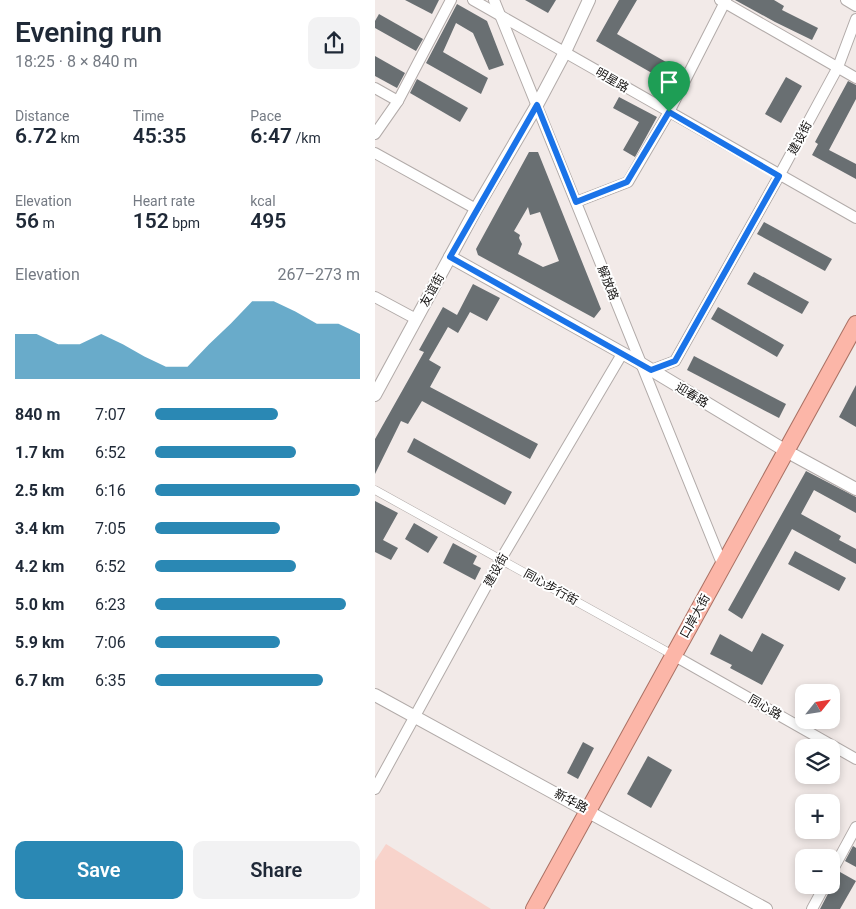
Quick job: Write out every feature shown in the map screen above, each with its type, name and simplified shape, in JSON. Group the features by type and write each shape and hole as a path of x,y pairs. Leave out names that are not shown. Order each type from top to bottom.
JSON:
{"highway":[{"name":"口岸大街","path":"534,909 856,324"}],"street":[{"path":"375,134 398,101 451,0"},
{"name":"明星路","path":"473,0 779,176 856,218"},
{"name":"解放路","path":"494,0 645,366 723,566"},
{"name":"友谊街","path":"375,395 476,209 537,105 565,52 589,0"},
{"path":"846,0 856,6"},
{"path":"576,202 627,182 669,112 723,1 856,78"},
{"name":"建设街","path":"645,366 675,361 838,67 856,19"},
{"path":"375,88 398,101"},
{"path":"375,153 476,209"},
{"name":"迎春路","path":"450,257 645,366 786,451 856,489"},
{"path":"375,297 416,319"},
{"name":"建设街","path":"375,789 501,559 622,354"},
{"name":"同心步行街","path":"375,490 673,655"},
{"name":"同心路","path":"673,655 856,759"},
{"name":"新华路","path":"375,695 766,909"},
{"path":"840,856 856,827"},
{"path":"812,909 820,894"}],"shaded area":[{"path":"386,844 491,909 375,909 375,861"}],"building":[{"path":"405,0 439,0 432,14"},
{"path":"525,0 556,0 548,13"},
{"path":"619,0 637,0 617,34 680,70 671,84 596,41"},
{"path":"735,0 774,0 784,6 782,10 818,28 812,40"},
{"path":"457,4 487,21 504,65 489,70 473,33 456,23 443,52 488,78 481,94 426,63"},
{"path":"379,14 423,39 416,51 375,28 375,21"},
{"path":"375,56 405,73 397,88 375,76"},
{"path":"786,77 802,86 781,123 765,114"},
{"path":"417,79 468,108 460,122 410,93"},
{"path":"848,81 856,85 856,99 829,150 856,164 856,179 812,155 818,144 815,142"},
{"path":"619,97 657,117 635,157 623,150 639,122 613,108"},
{"path":"529,152 538,152 601,309 594,318 478,255 476,249","holes":["528,207 530,215 540,212 559,261 543,267 518,254 522,244 519,238 520,235 514,231"]},
{"path":"764,222 832,259 825,271 757,234"},
{"path":"754,272 809,302 802,314 747,284"},
{"path":"473,284 500,298 487,321 470,312 458,333 448,327 429,360 441,367 430,387 538,444 530,459 422,401 408,424 401,421 375,474 375,439 424,352 419,350 443,307 457,315"},
{"path":"718,307 784,345 777,357 711,319"},
{"path":"694,356 786,404 779,418 687,370"},
{"path":"856,385 856,427 839,417"},
{"path":"414,438 512,492 505,505 407,452"},
{"path":"806,471 856,497 856,513 814,490 801,514 841,536 839,540 856,549 856,564 792,529 742,619 728,610"},
{"path":"375,501 398,513 383,540 398,548 391,560 375,552"},
{"path":"414,523 438,537 428,553 405,539"},
{"path":"453,543 477,556 473,564 481,568 475,580 443,563"},
{"path":"795,551 846,578 839,591 788,564"},
{"path":"762,633 784,645 762,685 730,668 732,665 710,654 720,634 752,652"},
{"path":"583,742 594,748 578,779 567,773"},
{"path":"648,756 672,770 651,808 627,794"},
{"path":"853,846 856,848 856,867 845,861"},
{"path":"840,872 856,881 840,909 820,909 828,894 840,894"}],"route":[{"path":"537,105 576,202 627,182 669,112 779,176 675,361 651,370 450,257 537,105"}]}
